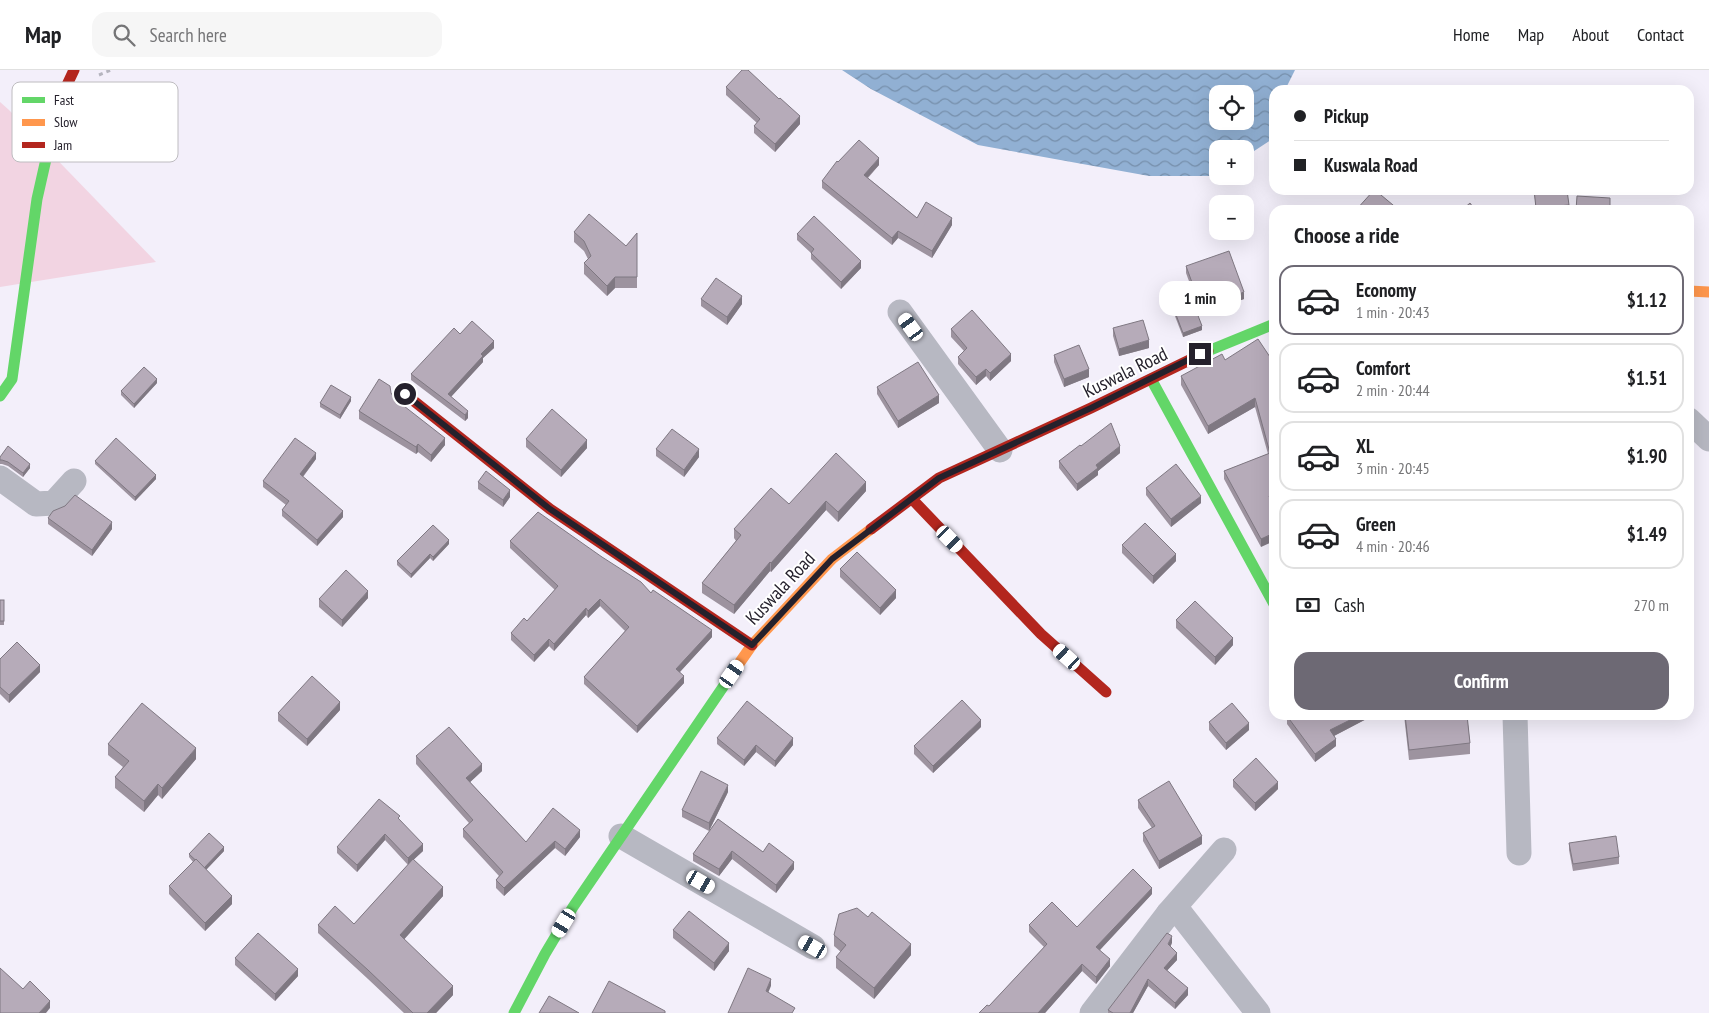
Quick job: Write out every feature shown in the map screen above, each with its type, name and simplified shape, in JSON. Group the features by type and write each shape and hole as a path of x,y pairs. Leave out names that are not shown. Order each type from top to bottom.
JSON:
{"street":[{"path":"68,82 74,70"},
{"path":"0,396 12,379 37,199 45,162"},
{"path":"1694,290 1709,292"},
{"path":"900,312 1000,450"},
{"name":"Kuswala Road","path":"514,1013 545,954 573,907 752,645 832,559 939,478 1091,408 1216,346 1269,326"},
{"path":"1152,378 1269,595"},
{"path":"405,394 550,509 752,645"},
{"path":"1694,425 1709,439"},
{"path":"0,478 36,504 54,503 74,481"},
{"path":"912,498 1041,634 1106,692"},
{"path":"1515,720 1519,853"},
{"path":"621,836 813,947"},
{"path":"1092,1013 1168,914 1224,850"},
{"path":"1168,914 1180,912 1258,1013"}],"shaded area":[{"path":"0,102 12,113 12,162 59,162 156,262 0,287"}],"water":[{"path":"842,70 1295,70 1288,85 1269,85 1269,141 1254,151 1254,140 1209,140 1209,176 1149,176 978,145 871,89"}],"building":[{"path":"742,70 748,70 800,116 775,144 754,126 760,119 726,87"},
{"path":"859,140 879,158 864,175 917,218 926,202 952,218 932,251 898,231 892,238 822,181 837,161"},
{"path":"1370,195 1381,195 1393,205 1360,205"},
{"path":"1535,195 1568,195 1569,205 1536,205"},
{"path":"1577,196 1610,198 1610,205 1576,205"},
{"path":"589,214 626,246 637,233 637,277 615,277 607,286 584,263 591,256 584,241 574,232"},
{"path":"814,216 861,261 841,282 811,253 814,249 797,234"},
{"path":"1229,251 1244,292 1201,307 1186,266"},
{"path":"716,278 742,296 727,317 701,299"},
{"path":"1192,300 1202,326 1183,333 1173,307"},
{"path":"972,310 1011,354 990,373 986,369 976,377 958,357 967,348 951,329"},
{"path":"1143,320 1149,340 1119,349 1113,328"},
{"path":"472,321 494,341 481,354 483,356 448,394 468,411 465,415 411,374 454,328 460,334"},
{"path":"1258,339 1269,356 1269,449 1255,398 1208,426 1181,376 1222,354 1225,360"},
{"path":"1079,345 1089,369 1064,379 1054,355"},
{"path":"918,362 939,395 898,421 877,387"},
{"path":"144,367 157,379 134,404 121,391"},
{"path":"379,379 390,386 391,393 395,399 445,438 431,455 418,444 416,447 359,411"},
{"path":"331,385 351,397 340,415 320,403"},
{"path":"552,409 587,440 561,470 526,439"},
{"path":"1111,423 1120,446 1096,465 1098,468 1077,484 1059,461"},
{"path":"672,429 699,449 684,470 656,449"},
{"path":"116,438 156,475 135,497 95,461"},
{"path":"295,438 316,453 300,474 343,511 317,540 282,510 289,501 263,481"},
{"path":"8,446 30,464 23,473 8,462 0,460"},
{"path":"836,453 866,482 838,512 826,501 770,562 734,605 702,583 741,535 734,529 771,488 789,504"},
{"path":"1269,453 1269,535 1261,539 1224,471"},
{"path":"1176,464 1201,496 1171,519 1146,488"},
{"path":"486,471 510,490 503,500 478,482"},
{"path":"75,495 112,522 92,550 48,518 53,511 65,506"},
{"path":"538,512 641,582 651,593 653,590 712,630 676,669 684,676 637,726 584,677 629,627 600,599 588,611 586,608 554,644 549,639 534,655 511,633 524,618 527,621 558,586 510,541"},
{"path":"1145,523 1176,554 1153,576 1122,545"},
{"path":"433,525 449,540 433,557 430,554 411,574 397,561"},
{"path":"857,552 896,590 880,608 840,569"},
{"path":"346,570 368,591 342,620 319,599"},
{"path":"0,600 4,600 4,621 0,621"},
{"path":"1195,601 1233,638 1215,657 1176,620"},
{"path":"17,642 40,665 9,695 0,687 0,659"},
{"path":"312,676 340,702 307,739 278,713"},
{"path":"962,700 981,720 933,766 914,746"},
{"path":"747,701 793,738 775,761 756,745 744,760 717,738"},
{"path":"142,703 196,748 162,788 158,784 144,801 115,777 129,761 108,744"},
{"path":"1232,703 1249,723 1226,743 1209,722"},
{"path":"1290,720 1350,720 1330,730 1336,739 1315,754"},
{"path":"1406,720 1468,720 1470,743 1409,750"},
{"path":"449,727 482,764 466,778 526,842 553,808 580,830 565,849 555,841 504,888 496,880 503,872 463,829 473,820 416,756"},
{"path":"1256,758 1278,782 1255,803 1233,780"},
{"path":"701,771 728,785 709,823 682,810"},
{"path":"1169,781 1202,836 1159,861 1143,833 1155,826 1138,800"},
{"path":"379,799 400,816 398,818 423,844 408,858 385,834 357,865 337,847"},
{"path":"718,819 763,852 769,843 794,862 776,885 732,851 719,869 693,854"},
{"path":"209,833 224,847 204,868 189,854"},
{"path":"1616,836 1619,857 1573,864 1569,843"},
{"path":"196,859 232,896 205,923 169,886"},
{"path":"413,859 443,887 400,935 453,986 427,1013 413,1013 318,925 335,906 354,924"},
{"path":"1133,869 1152,888 1096,947 1110,959 1096,977 1082,964 1038,1013 979,1013 987,1005 989,1006 1047,944 1029,925 1052,902 1077,927"},
{"path":"857,908 868,917 872,912 911,944 874,988 836,957 846,945 834,935 839,914"},
{"path":"689,911 729,943 714,963 673,930"},
{"path":"258,933 298,969 275,994 235,958"},
{"path":"1167,933 1172,936 1168,944 1177,953 1164,968 1188,988 1175,1003 1148,979 1130,1013 1113,1013 1108,1010"},
{"path":"0,968 23,989 30,981 50,1001 39,1013 0,1013"},
{"path":"748,968 771,979 766,991 795,1008 792,1013 728,1013"},
{"path":"609,981 665,1011 665,1013 592,1013"},
{"path":"549,996 579,1013 539,1013"}],"traffic: fast":[{"path":"0,396 12,379 37,199 45,162"},
{"path":"1208,351 1269,326"},
{"path":"1151,379 1269,595"},
{"path":"514,1013 545,954 573,907 738,665"}],"traffic: slow":[{"path":"1694,291 1709,292"},
{"path":"738,665 752,645 832,559 871,529"}],"traffic: jam":[{"path":"68,82 74,70"},
{"path":"871,529 939,478 1091,408 1208,351"},
{"path":"405,394 550,509 752,645"},
{"path":"912,499 1041,634 1106,692"}],"route":[{"path":"405,394 550,509 752,645 832,559 939,478 1091,408 1200,354"}]}
